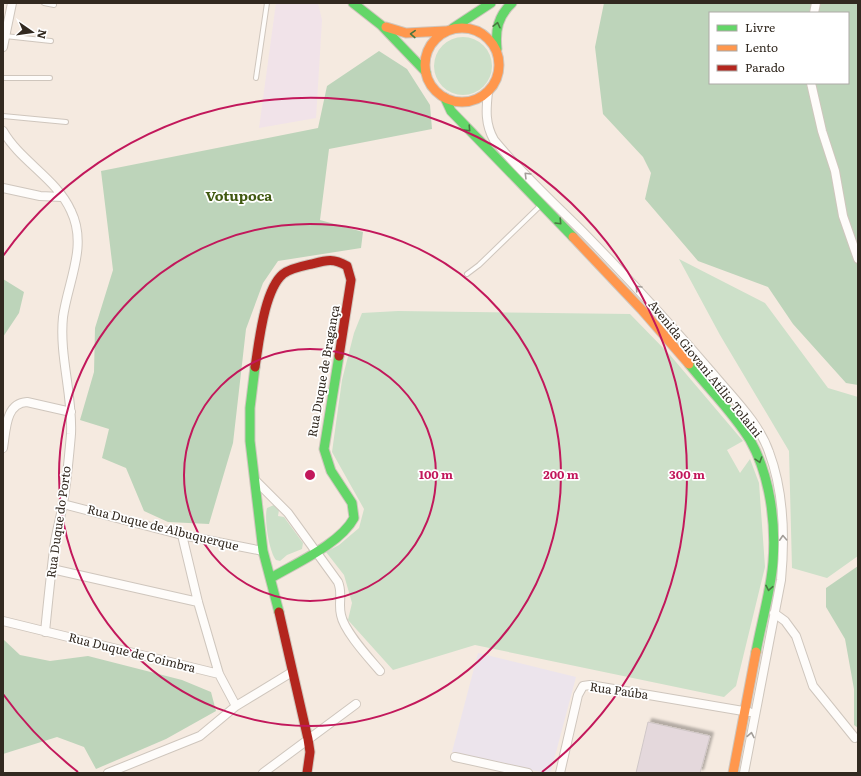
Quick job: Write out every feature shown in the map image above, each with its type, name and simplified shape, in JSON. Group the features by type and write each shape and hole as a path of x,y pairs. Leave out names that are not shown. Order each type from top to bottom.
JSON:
{"street":[{"path":"3,47 12,3"},
{"path":"353,3 382,25 426,72 432,87 445,98 456,102 468,102 479,98 488,92 495,83 499,63 495,39 498,18 505,8 512,3"},
{"path":"426,72 427,53 431,44 448,30 491,3"},
{"path":"382,25 406,33 469,28 478,31 492,43 497,52"},
{"path":"811,84 822,131 835,171 843,216 858,259"},
{"name":"Avenida Giovani Atílio Tolaini","path":"488,92 486,118 489,130 494,140 638,288 689,345 761,434 769,451 775,470 784,552 781,580 744,773"},
{"name":"Avenida Giovani Atílio Tolaini","path":"445,98 452,111 469,130 638,304 737,422 756,451 762,470 767,497 773,547 773,563 733,773"},
{"name":"Rua Duque do Porto","path":"3,131 62,197 71,210 76,225 78,241 77,256 63,318 63,340 71,412 63,504 55,540 44,632"},
{"path":"3,188 40,196 62,197"},
{"name":"Rua Duque de Bragança","path":"255,480 250,441 250,408 253,375 267,306 278,279 284,273 298,267 333,260 342,262 347,266 351,280 324,449 329,469 352,503 354,514 349,526 333,540 271,578"},
{"path":"3,448 11,411 20,402 27,402 71,412"},
{"path":"255,480 288,512 341,589 340,615 345,628 380,671"},
{"path":"255,480 263,551 271,578 308,739 310,752 307,773"},
{"name":"Rua Duque de Albuquerque","path":"63,504 182,535 263,551"},
{"path":"182,535 198,602 219,674 236,706"},
{"path":"52,569 198,602"},
{"path":"774,613 785,621 796,636 813,686 855,738"},
{"name":"Rua Duque de Coimbra","path":"3,621 219,674"},
{"path":"108,773 200,736 236,706 292,672"},
{"name":"Rua Paúba","path":"560,773 578,695 583,686 603,687 744,711"},
{"path":"263,773 356,704"},
{"path":"744,711 755,713"},
{"path":"455,757 528,773"}],"lane":[{"path":"44,3 54,5"},
{"path":"256,78 267,3"},
{"path":"5,36 51,41"},
{"path":"3,78 50,78"},
{"path":"3,116 66,122"},
{"path":"467,274 480,264 541,204"}],"shaded area":[{"path":"276,3 318,3 322,20 316,118 259,128"},
{"path":"478,653 576,677 551,771 545,773 452,752"}],"green space":[{"path":"604,3 858,3 858,385 846,383 793,324 768,287 698,261 645,199 651,173 643,157 603,114 595,47"},
{"path":"457,37 469,37 484,45 492,60 492,72 484,87 469,95 457,95 442,87 434,72 434,60 442,45"},
{"path":"379,51 407,69 430,105 432,129 329,149 320,220 363,232 361,248 278,261 263,283 246,329 233,443 209,524 168,522 144,511 126,468 102,458 109,429 80,420 94,372 95,328 113,270 101,171 318,128 327,86"},
{"path":"679,259 765,303 828,388 858,397 858,556 827,578 792,568 789,451 720,335"},
{"path":"3,279 24,292 19,313 3,337"},
{"path":"398,311 630,314 670,355 743,441 727,450 740,473 750,459 759,483 765,567 736,686 724,697 475,645 393,670 348,620 352,603 344,575 326,552 339,545 359,528 364,509 332,452 342,380 354,333 362,313"},
{"path":"274,505 279,510 278,516 284,517 303,543 302,549 287,555 280,561 276,560 273,556 267,527 267,508"},
{"path":"858,566 858,728 854,725 854,689 845,639 826,607 826,588"},
{"path":"3,639 20,655 50,661 88,656 182,680 211,692 216,711 166,739 96,769 84,747 57,737 3,754"}],"building":[{"path":"648,722 710,736 700,773 636,773"}],"traffic: fast":[{"path":"353,3 381,25 426,72"},
{"path":"453,28 491,3"},
{"path":"497,49 498,24 503,13 512,3"},
{"path":"445,98 451,111 573,237"},
{"path":"271,578 317,552 339,536 354,518 352,503 331,471 324,449 339,356"},
{"path":"689,364 729,410 750,440 757,454 767,484 772,515 774,547 772,573 756,652"},
{"path":"255,367 250,408 250,441 263,551 279,612"}],"traffic: slow":[{"path":"386,27 406,33 445,31"},
{"path":"462,28 483,34 493,44 499,65 493,86 483,96 462,102 441,96 431,86 425,65 431,44 441,34 462,28"},
{"path":"573,237 642,310 689,364"},
{"path":"733,773 756,652"}],"traffic: jam":[{"path":"255,367 263,318 271,292 277,282 283,274 290,270 301,266 326,261 334,261 347,266 351,280 339,356"},
{"path":"279,612 308,739 310,752 307,773"}],"district":[{"name":"Votupoca","path":"239,196"}]}
